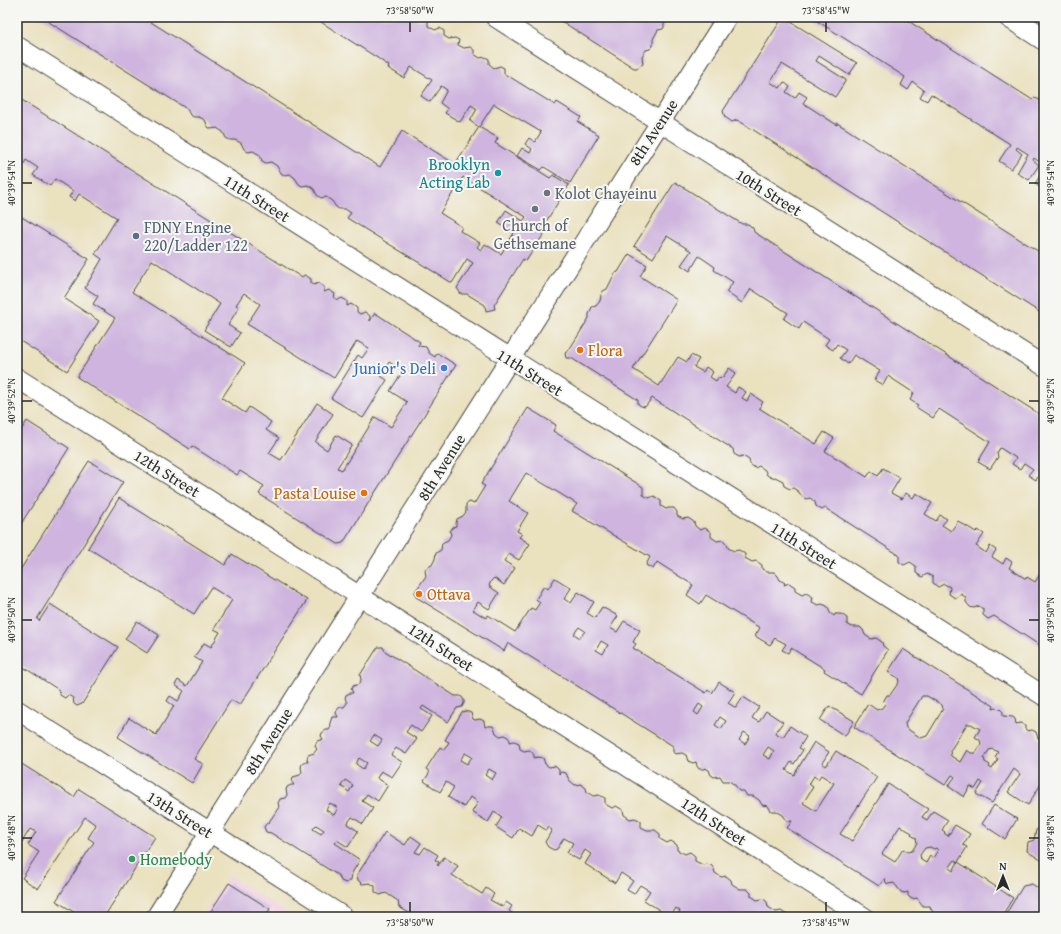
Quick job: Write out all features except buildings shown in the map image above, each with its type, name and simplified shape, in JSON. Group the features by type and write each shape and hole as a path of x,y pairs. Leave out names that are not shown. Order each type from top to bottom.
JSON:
{"street":[{"name":"10th Street","path":"495,17 1044,366"},
{"name":"8th Avenue","path":"156,917 727,17"},
{"path":"1010,17 1044,39"},
{"name":"11th Street","path":"17,46 1044,696"},
{"name":"12th Street","path":"17,378 864,917"},
{"name":"13th Street","path":"17,710 344,917"}],"shaded area":[{"path":"229,876 293,917 202,917"}],"place":[{"name":"Brooklyn Acting Lab","path":"498,173"},
{"name":"Kolot Chayeinu","path":"547,193"},
{"name":"Church of Gethsemane","path":"535,209"},
{"name":"FDNY Engine 220/Ladder 122","path":"136,236"},
{"name":"Flora","path":"580,350"},
{"name":"Junior's Deli","path":"444,368"},
{"name":"Pasta Louise","path":"364,493"},
{"name":"Ottava","path":"419,594"},
{"name":"Homebody","path":"132,859"}]}
